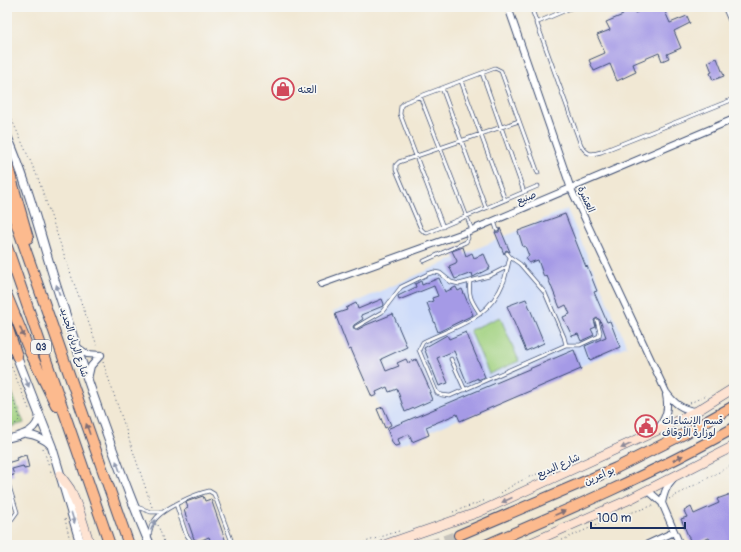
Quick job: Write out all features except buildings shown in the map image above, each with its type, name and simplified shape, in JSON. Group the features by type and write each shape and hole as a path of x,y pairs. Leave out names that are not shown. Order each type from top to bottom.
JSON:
{"highway":[{"path":"7,164 24,222 37,281"},
{"name":"شارع الريان الجديد","path":"7,197 129,545"},
{"name":"Q3","path":"7,247 110,545"},
{"path":"7,296 29,350 76,447"},
{"path":"7,326 12,356"},
{"name":"بو اعرين","path":"459,535 616,468 684,434 734,406"},
{"name":"بو اعرين","path":"486,545 625,485 734,428"}],"main road":[{"name":"شارع البديع","path":"384,545 479,512 656,431 696,411 734,388"},
{"path":"526,545 677,476 734,446"},
{"path":"57,478 70,489 80,513 90,545"}],"street":[{"name":"العشرة","path":"508,7 571,189 666,392 672,401 682,408"},
{"name":"صنيع","path":"322,284 470,231 734,119"},
{"name":"شارع الريان الجديد","path":"7,136 29,194 48,260 88,381 132,502 149,542"},
{"path":"7,333 12,356 35,414 52,447 57,478 81,545"},
{"path":"76,345 87,354 101,355"},
{"path":"88,381 91,366 101,355"},
{"name":"العشرة","path":"656,431 666,416 668,404 666,392"},
{"path":"682,408 696,411"},
{"path":"26,434 37,425 39,419 35,414"},
{"path":"7,439 26,434 34,435 41,438 52,447"},
{"path":"662,503 664,492 669,483 677,476"},
{"path":"645,491 652,494 662,503 680,545"},
{"path":"646,545 674,532"}],"lane":[{"path":"531,7 581,145 584,151 589,154 601,152 734,99"},
{"path":"536,23 573,7"},
{"path":"724,7 734,30"},
{"path":"443,227 400,111 402,104 495,68 501,70 538,173"},
{"path":"482,73 524,192"},
{"path":"461,81 505,200"},
{"path":"442,88 486,208"},
{"path":"420,96 467,217 470,231 466,242 424,260"},
{"path":"519,121 399,162 396,165 396,170 422,230 429,233 538,186"},
{"path":"494,221 497,230"},
{"path":"507,253 520,264 544,293 556,317 566,345"},
{"path":"510,257 499,292 480,314 459,327 423,342 419,350 437,393 450,396 566,345 580,345 599,336 600,332 597,321"},
{"path":"356,327 382,312 401,287 428,274 434,272 440,273 451,282 459,284 489,276 507,267"},
{"path":"470,281 469,292 471,300 480,314"},
{"path":"451,359 465,390"},
{"path":"7,480 17,512 12,519 7,520"},
{"path":"149,542 153,521 162,512 183,500 206,491 211,491 214,494 233,545"},
{"path":"132,502 138,508 154,512 162,512"},
{"path":"176,504 186,534 191,541 201,545"}],"path":[{"path":"7,109 38,178 72,278 101,355 140,476 154,512"},
{"path":"12,356 35,414"},
{"path":"7,383 20,418 17,423 7,426"},
{"path":"682,408 709,394"},
{"path":"42,446 57,478"},
{"path":"551,545 608,520 662,503 734,464"},
{"path":"500,494 534,475 549,471"},
{"path":"447,514 487,499"},
{"path":"64,516 71,545"},
{"path":"156,518 165,545"},
{"path":"356,545 400,531"}],"shaded area":[{"path":"567,209 627,346 399,445 333,312"}],"green space":[{"path":"500,317 519,361 489,374 470,330"},
{"path":"7,380 24,423 7,428"}],"tunnel":[{"path":"430,545 459,535"}],"place":[{"name":"العنه","path":"283,89"},
{"name":"قسم الإنشاءات لوزارة الأوقاف","path":"646,426"}]}
